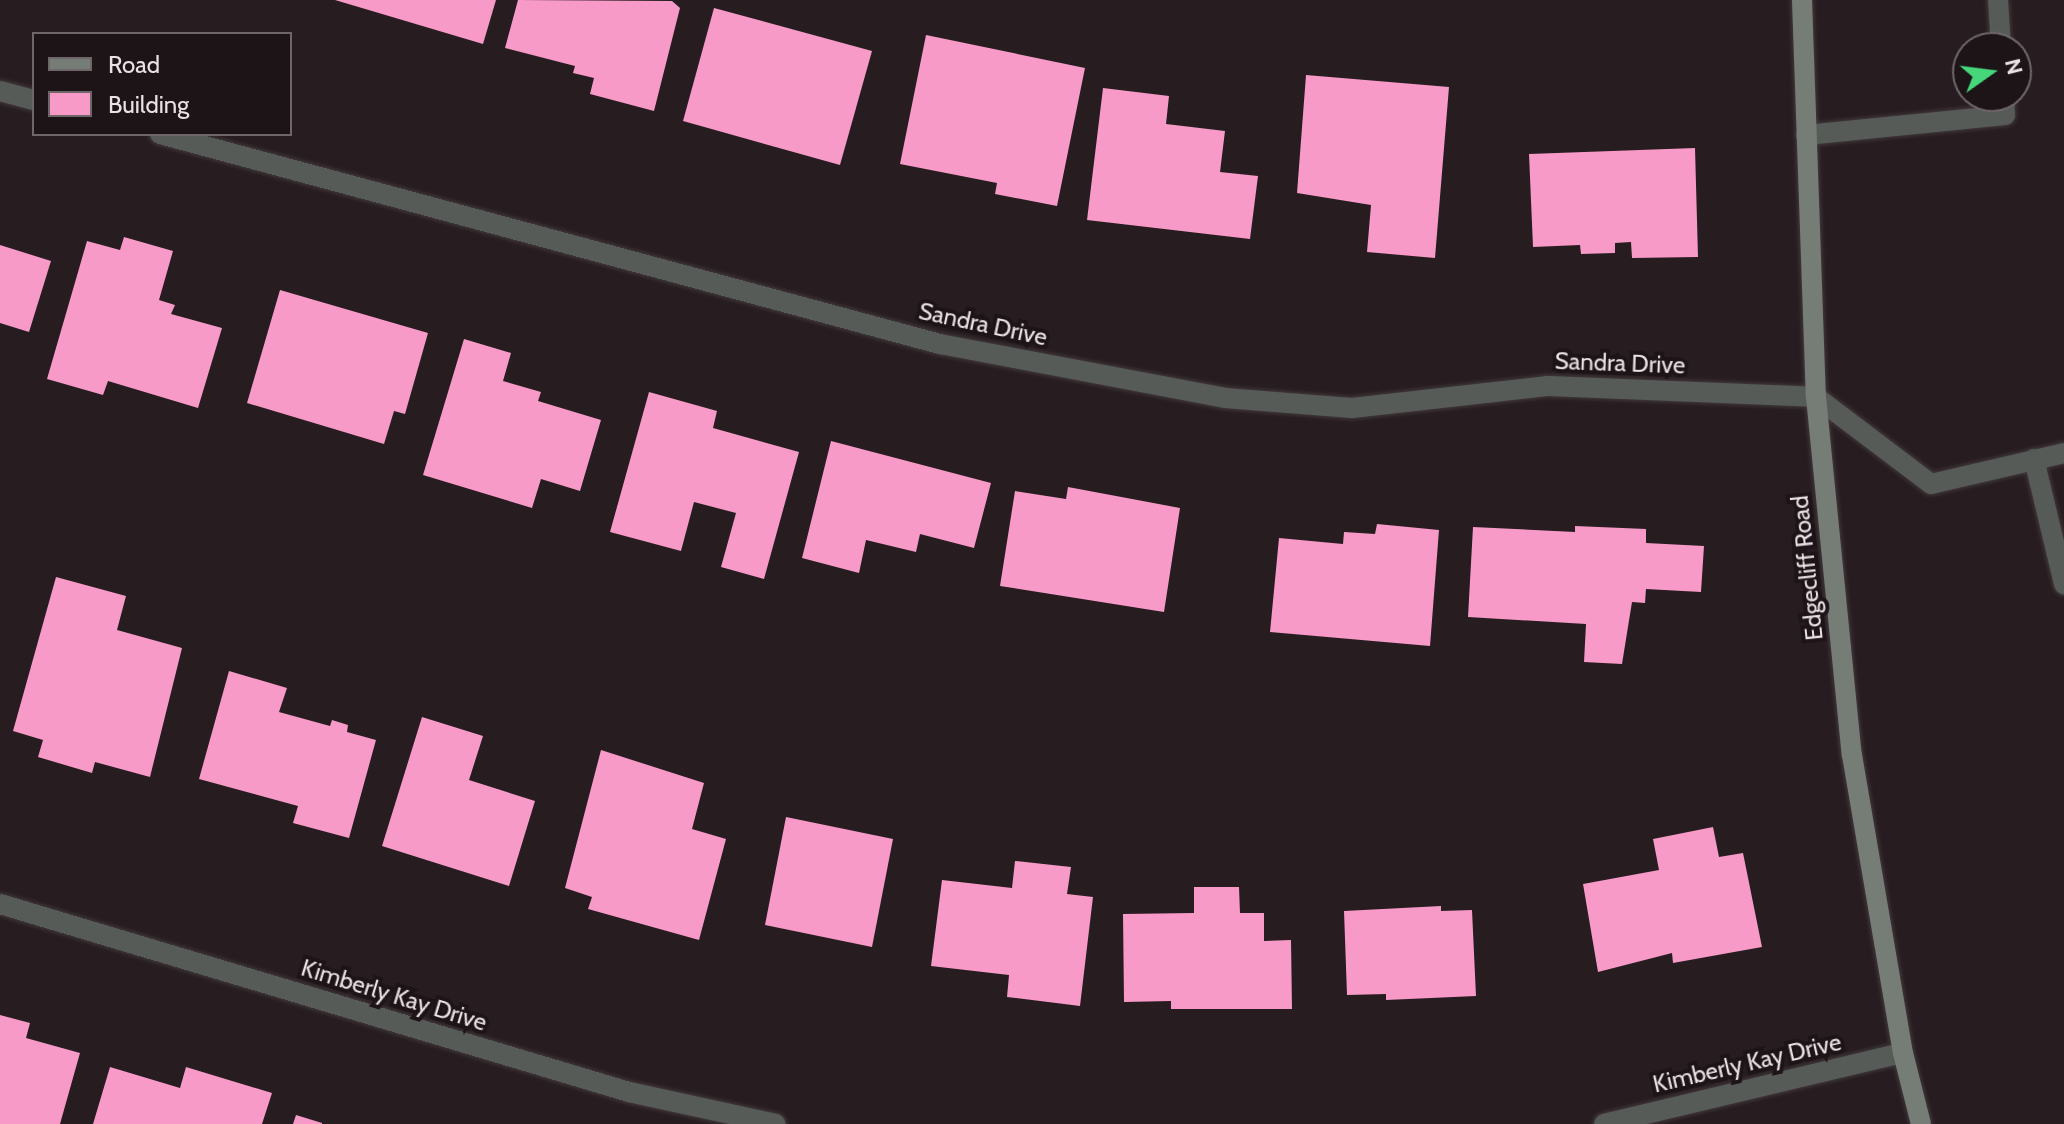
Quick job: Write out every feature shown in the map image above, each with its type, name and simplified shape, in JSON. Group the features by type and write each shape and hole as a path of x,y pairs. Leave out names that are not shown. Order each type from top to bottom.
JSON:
{"street":[{"name":"Edgecliff Road","path":"1802,0 1816,397 1852,755 1903,1053 1921,1124"},
{"path":"1998,0 2000,32"},
{"path":"0,91 32,99"},
{"path":"1806,135 2005,115 2005,112"},
{"name":"Sandra Drive","path":"167,136 940,344 1225,398 1352,408 1547,386 1816,397"},
{"path":"1816,397 1931,484 2064,453"},
{"path":"2034,459 2064,584"},
{"name":"Kimberly Kay Drive","path":"0,904 629,1092 776,1124"},
{"name":"Kimberly Kay Drive","path":"1604,1124 1903,1053"}],"building":[{"path":"335,0 496,0 483,44"},
{"path":"518,0 672,1 680,8 654,111 590,94 594,78 573,73 575,66 505,48"},
{"path":"714,8 872,51 840,165 683,121"},
{"path":"926,35 1085,68 1057,206 995,194 997,183 900,164"},
{"path":"1306,75 1449,87 1435,258 1367,252 1371,205 1297,193"},
{"path":"1103,88 1169,96 1166,124 1225,131 1220,172 1258,176 1250,239 1087,220"},
{"path":"1695,148 1698,257 1632,258 1631,242 1615,243 1615,253 1581,254 1580,245 1533,247 1529,154"},
{"path":"124,237 173,251 159,300 175,305 171,314 222,328 198,408 108,381 103,395 47,379 87,241 120,250"},
{"path":"0,245 51,261 29,332 0,323"},
{"path":"280,290 428,333 405,414 394,411 384,444 247,403"},
{"path":"464,339 511,353 503,381 541,392 538,401 601,420 580,491 541,479 532,508 423,475"},
{"path":"649,392 717,411 713,428 799,452 764,579 721,567 736,513 694,502 681,551 610,532"},
{"path":"831,441 991,483 974,548 920,534 916,552 866,540 859,573 802,558"},
{"path":"1068,487 1180,508 1164,612 1000,586 1015,491 1066,499"},
{"path":"1377,524 1439,530 1430,646 1270,632 1279,538 1343,544 1344,532 1375,534"},
{"path":"1575,526 1646,529 1646,543 1704,546 1701,592 1646,589 1645,603 1632,602 1622,664 1584,662 1586,624 1468,617 1473,527 1575,532"},
{"path":"56,577 126,596 117,630 182,648 150,777 95,762 92,773 38,757 43,740 13,731"},
{"path":"229,671 287,688 279,712 330,726 332,720 348,725 347,732 376,740 349,838 293,823 298,806 199,779"},
{"path":"422,717 483,736 469,780 535,801 509,886 382,846"},
{"path":"601,750 704,783 692,829 726,839 699,940 588,909 592,897 565,888"},
{"path":"786,817 893,839 872,947 765,925"},
{"path":"1713,827 1719,857 1743,853 1762,947 1673,963 1672,953 1598,972 1583,884 1659,870 1653,839"},
{"path":"1015,861 1071,867 1067,894 1093,897 1080,1006 1007,997 1009,975 931,966 942,880 1012,888"},
{"path":"1194,887 1239,887 1240,913 1264,913 1264,941 1291,940 1292,1009 1171,1009 1171,1001 1124,1002 1123,914 1194,913"},
{"path":"1441,906 1441,911 1472,910 1476,996 1386,1000 1386,994 1347,995 1344,911"},
{"path":"0,1015 30,1023 26,1038 80,1053 60,1124 0,1124"},
{"path":"110,1067 180,1088 186,1067 272,1093 262,1124 93,1124"},
{"path":"296,1115 322,1123 322,1124 293,1124"}]}
